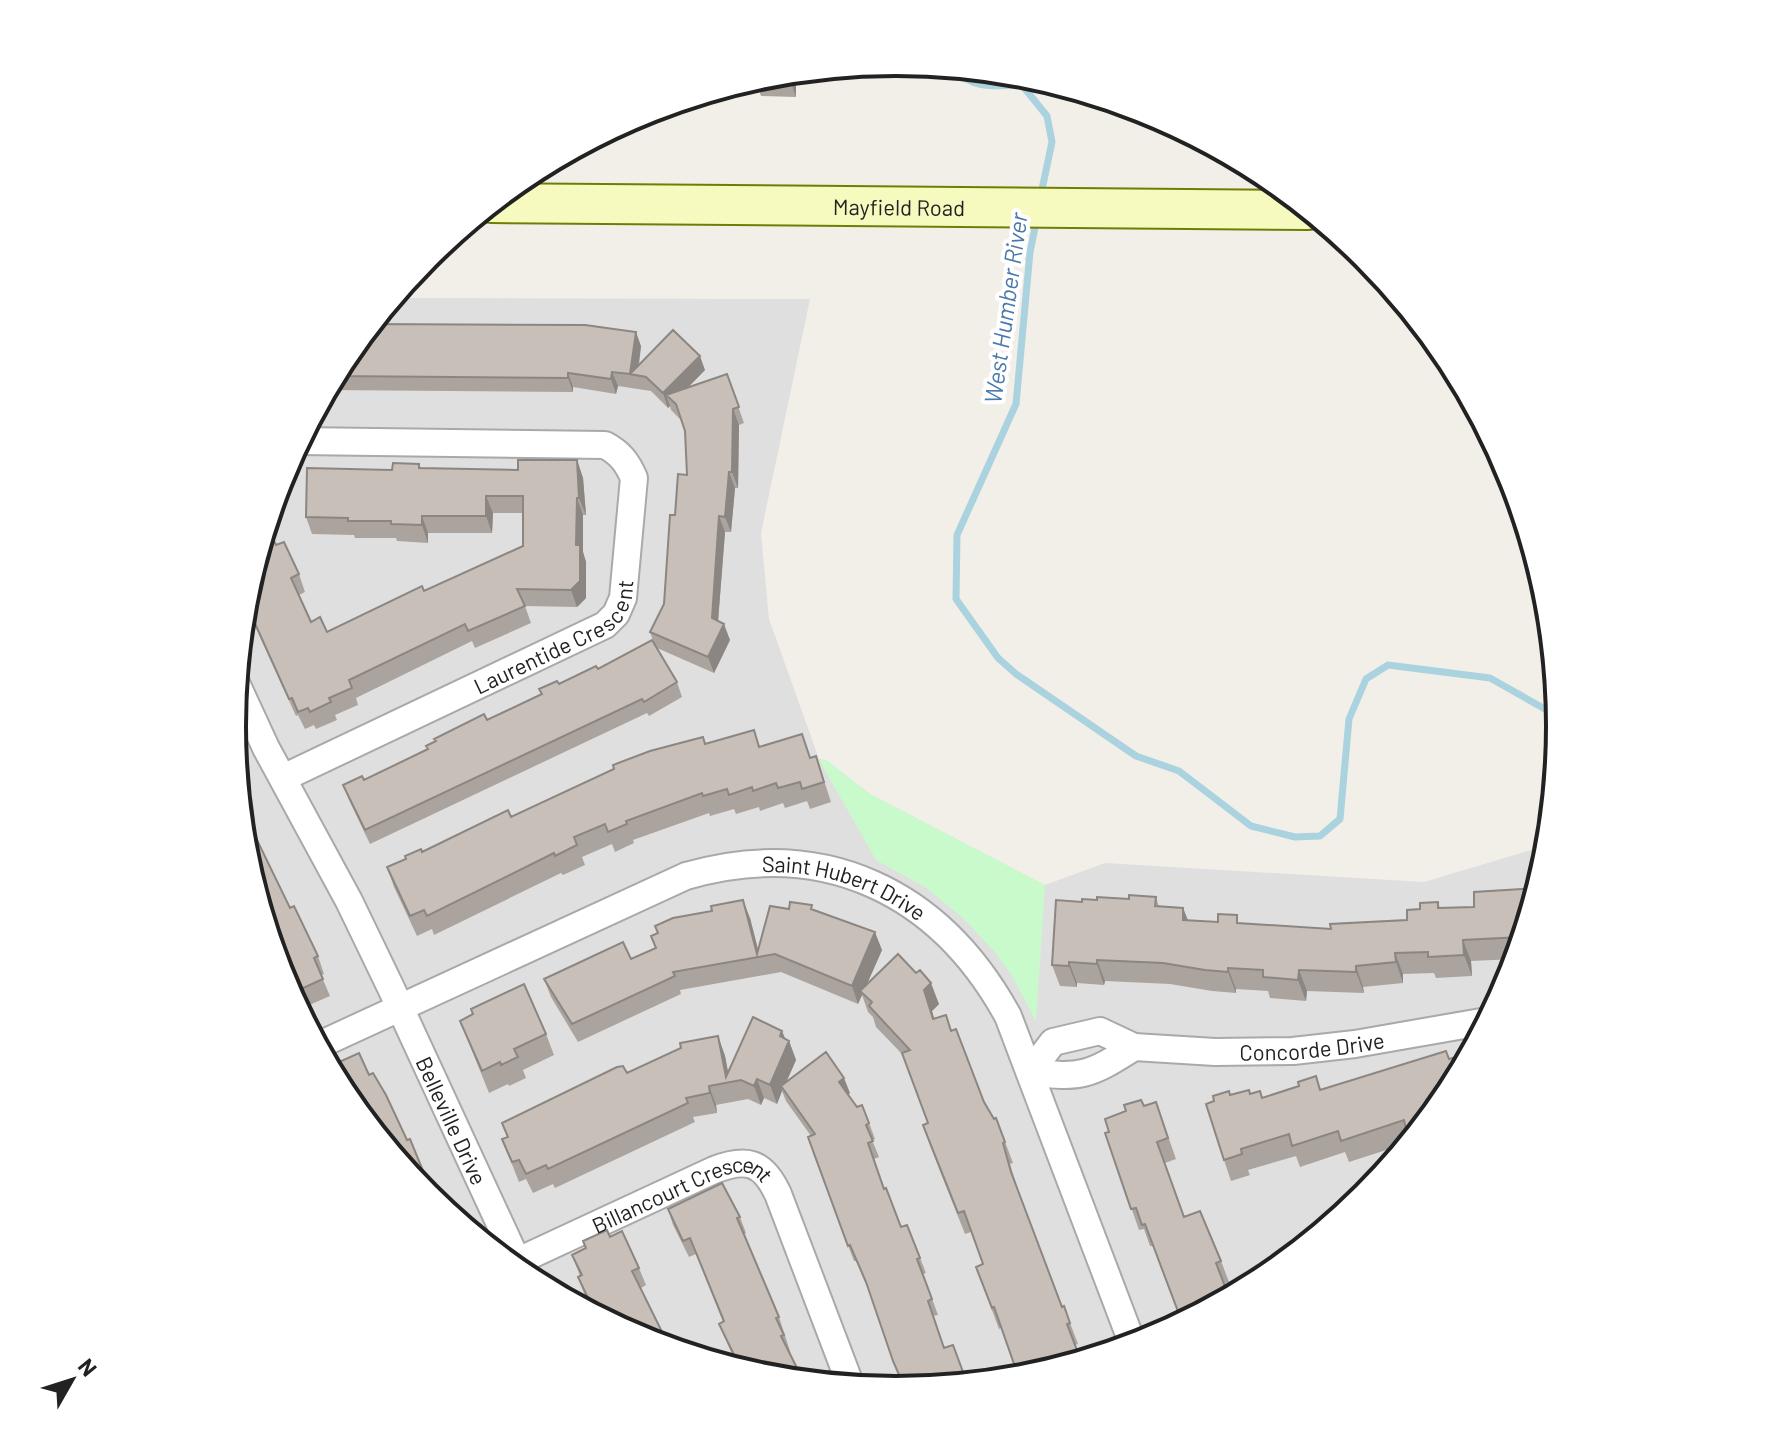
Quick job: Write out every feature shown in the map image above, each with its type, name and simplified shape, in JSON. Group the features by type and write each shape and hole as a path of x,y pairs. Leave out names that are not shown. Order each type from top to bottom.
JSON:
{"main road":[{"name":"Mayfield Road","path":"510,203 1291,210"}],"street":[{"name":"Laurentide Crescent","path":"283,778 605,625 616,614 623,598 634,478 618,452 605,445 312,441"},
{"path":"247,704 349,901 400,1008"},
{"name":"Saint Hubert Drive","path":"328,1041 686,876 743,864 807,866 838,872 883,888 951,936 993,989 1008,1016 1128,1333"},
{"name":"Belleville Drive","path":"400,1008 513,1251"},
{"name":"Concorde Drive","path":"1030,1072 1053,1042 1100,1031 1134,1047 1215,1052 1293,1051 1472,1023"},
{"path":"1030,1072 1068,1077 1100,1068 1134,1047"},
{"name":"Billancourt Crescent","path":"530,1263 724,1166 734,1162 757,1166 770,1177 778,1194 847,1374"}],"shaded area":[{"path":"406,298 810,299 761,533 769,619 819,759 826,760 870,794 1045,885 1105,863 1424,882 1534,849 1511,935 1496,975 1436,1087 1384,1155 1355,1186 1291,1242 1257,1266 1183,1309 1144,1327 1064,1354 980,1370 938,1375 853,1375 769,1364 687,1342 647,1327 570,1289 500,1242 467,1215 407,1155 380,1122 355,1087 313,1013 295,975 268,894 258,853 247,769 247,683 251,641 258,599 280,517 295,477 333,401 355,365"}],"green space":[{"path":"819,760 826,760 870,794 1045,885 1036,1021 995,952 963,918 925,887 876,860"}],"building":[{"path":"385,324 585,325 636,332 630,374 612,372 611,379 568,373 568,378 348,376"},
{"path":"673,330 700,356 663,393 646,377 630,374"},
{"path":"727,374 739,407 733,409 732,472 729,472 725,517 719,516 712,618 724,624 708,657 650,632 664,604 670,515 675,515 678,474 687,475 685,431 676,404 666,395"},
{"path":"518,460 577,460 579,498 576,545 580,545 580,581 571,590 517,589 525,606 468,631 465,624 349,680 352,688 329,698 331,702 310,712 308,708 298,712 292,698 289,699 254,622 273,540 276,545 284,542 299,574 291,578 311,622 320,617 327,632 422,586 424,591 523,546 523,496 486,496 486,516 422,516 422,525 306,517 307,468 392,470 393,463 419,464 419,468 518,470"},
{"path":"652,640 677,682 644,702 642,699 365,830 343,785 362,776 364,780 428,749 426,746 436,741 434,739 484,714 487,720 542,694 539,689 557,681 559,684 596,666 598,669"},
{"path":"754,730 759,747 802,734 810,758 816,756 824,782 802,789 800,782 778,788 776,783 753,791 752,787 729,795 727,789 703,796 702,793 626,821 627,824 608,832 605,824 574,837 577,845 555,856 554,853 427,916 424,910 410,916 387,867 508,810 511,817 614,769 613,765 650,751 703,737 705,744"},
{"path":"255,836 290,908 294,906 318,956 314,958 323,979 302,989 280,935"},
{"path":"1524,889 1510,938 1463,940 1464,955 1428,957 1428,952 1395,953 1396,962 1356,966 1356,972 1299,970 1298,980 1263,977 1263,970 1228,968 1228,972 1163,963 1097,960 1097,964 1069,962 1069,966 1052,965 1056,900 1082,902 1082,899 1097,900 1097,897 1129,899 1129,895 1156,897 1155,906 1183,908 1183,920 1218,922 1218,914 1237,915 1237,923 1331,929 1330,924 1407,920 1407,910 1420,909 1420,903 1438,902 1438,908 1474,907 1474,892"},
{"path":"743,900 757,954 770,906 789,909 790,902 812,905 811,909 875,932 852,986 775,954 673,972 675,976 572,1024 544,979 623,942 631,959 656,948 651,936 658,933 655,926 673,918 712,911 711,906"},
{"path":"898,954 916,973 920,970 931,983 924,990 933,1019 946,1015 951,1031 956,1029 984,1102 996,1118 1011,1172 1064,1306 1077,1350 1014,1365 976,1267 983,1264 964,1211 958,1213 923,1125 928,1123 902,1053 910,1050 869,1006 872,1002 860,991"},
{"path":"524,984 546,1034 514,1049 518,1057 482,1071 460,1021 473,1014 471,1009"},
{"path":"753,1017 782,1031 780,1036 789,1041 770,1085 757,1079 754,1086 741,1080 709,1086 710,1093 686,1098 688,1103 548,1169 546,1165 526,1174 519,1160 512,1162 502,1139 508,1137 502,1123 617,1067 623,1066 627,1073 681,1048 680,1043 718,1036 726,1077"},
{"path":"1446,1051 1449,1059 1454,1058 1406,1128 1404,1120 1341,1141 1338,1131 1292,1146 1289,1134 1241,1149 1242,1154 1224,1160 1206,1104 1214,1101 1213,1096 1249,1090 1250,1094 1260,1091 1262,1098 1299,1086 1298,1082 1316,1076 1320,1090"},
{"path":"826,1052 844,1078 839,1082 857,1107 862,1105 873,1141 868,1143 901,1227 907,1225 920,1258 917,1259 932,1299 928,1301 944,1348 953,1345 963,1372 899,1376 808,1137 815,1134 781,1086"},
{"path":"359,1053 369,1075 373,1073 386,1095 407,1140 410,1139 424,1173 380,1122 340,1062"},
{"path":"1141,1100 1144,1106 1156,1102 1168,1138 1157,1142 1184,1217 1200,1211 1221,1261 1216,1263 1225,1286 1178,1311 1145,1224 1142,1225 1136,1208 1131,1209 1105,1133 1109,1132 1105,1119 1126,1111 1124,1105"},
{"path":"722,1183 740,1217 737,1218 779,1317 776,1318 784,1335 781,1336 797,1368 734,1356 719,1324 724,1321 690,1238 683,1241 668,1209"},
{"path":"607,1230 610,1237 622,1231 639,1268 632,1271 663,1333 588,1299 572,1255 586,1248 583,1241"}],"waterway":[{"name":"West Humber River","path":"970,81 1005,86"},
{"name":"West Humber River","path":"1025,89 1047,116 1052,142 1041,194"},
{"name":"West Humber River","path":"1037,218 1030,252 1016,404 957,535 956,599 998,658 1016,674 1136,756 1179,771 1251,826 1295,837 1320,836 1340,819 1349,719 1366,679 1388,665 1490,678 1545,709"}]}
